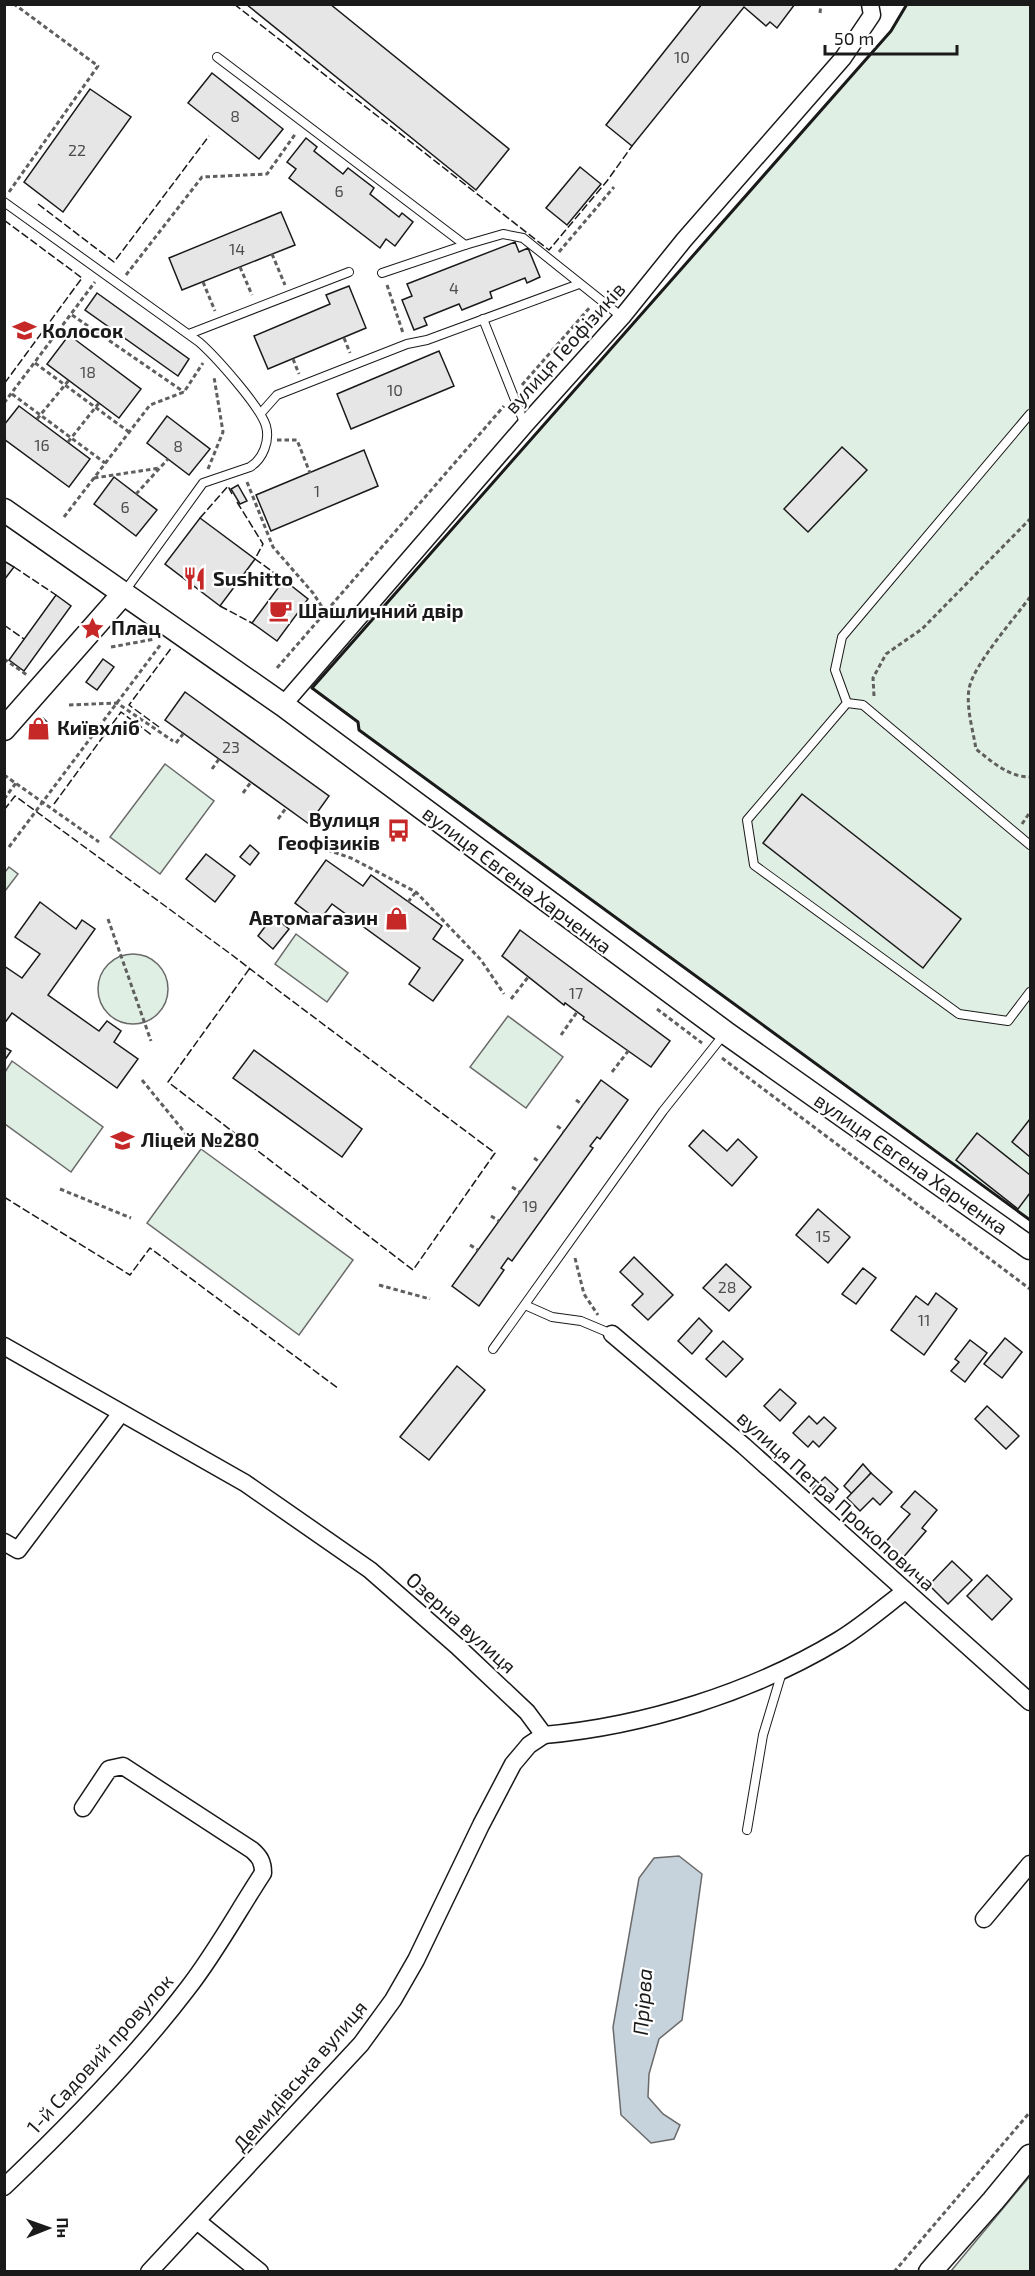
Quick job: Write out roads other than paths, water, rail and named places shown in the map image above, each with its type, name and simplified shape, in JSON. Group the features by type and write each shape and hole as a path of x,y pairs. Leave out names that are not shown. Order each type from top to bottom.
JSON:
{"main road":[{"name":"вулиця Євгена Харченка","path":"4,510 283,705 719,1042 1030,1248"},
{"path":"4,729 123,594"},
{"path":"930,2271 993,2202 1030,2156"}],"street":[{"name":"вулиця Геофізиків","path":"283,705 525,425 622,317 684,240 843,58 871,10"},
{"name":"вулиця Петра Прокоповича","path":"612,1334 744,1446 1030,1702"},
{"name":"Озерна вулиця","path":"4,1346 245,1484 370,1570 518,1703 544,1735"},
{"path":"4,1542 18,1550 121,1413"},
{"path":"544,1735 588,1731 647,1717 720,1695 783,1671 841,1639 905,1591"},
{"name":"Демидівська вулиця","path":"149,2271 361,2044 393,2000 416,1959 513,1764 529,1745 544,1735"},
{"name":"1-й Садовий провулок","path":"4,2187 148,2037 190,1986 263,1873 263,1864 252,1851 123,1766 109,1769 83,1808"},
{"path":"984,1919 1030,1864"},
{"path":"197,2221 260,2271"}],"lane":[{"path":"217,57 465,245"},
{"path":"4,200 210,351 261,413 266,427 267,440 263,454 257,463 203,483 123,594"},
{"path":"382,273 503,234 523,238 622,317"},
{"path":"189,334 349,272"},
{"path":"261,413 277,395 407,344 427,340 579,284"},
{"path":"483,319 525,425"},
{"path":"847,703 835,670 843,637 1030,414"},
{"path":"847,703 863,705 1030,844"},
{"path":"847,703 747,820 754,865 959,1014 1008,1021 1030,992"},
{"path":"493,1350 663,1111 719,1042"},
{"path":"525,1305 552,1317 581,1321 612,1334"},
{"path":"747,1830 763,1735 783,1671"}],"water":[{"name":"Прірва","path":"679,1856 702,1874 682,2020 659,2039 649,2074 648,2097 663,2114 680,2125 674,2139 651,2143 621,2115 613,2027 639,1878 654,1858"}],"place":[{"name":"Колосок","path":"24,331"},
{"name":"Sushitto","path":"195,579"},
{"name":"Шашличний двір","path":"280,611"},
{"name":"Плац","path":"93,628"},
{"name":"Київхліб","path":"39,728"},
{"name":"Вулиця Геофізиків","path":"398,831"},
{"name":"Автомагазин","path":"396,918"},
{"name":"Ліцей №280","path":"123,1140"}]}
